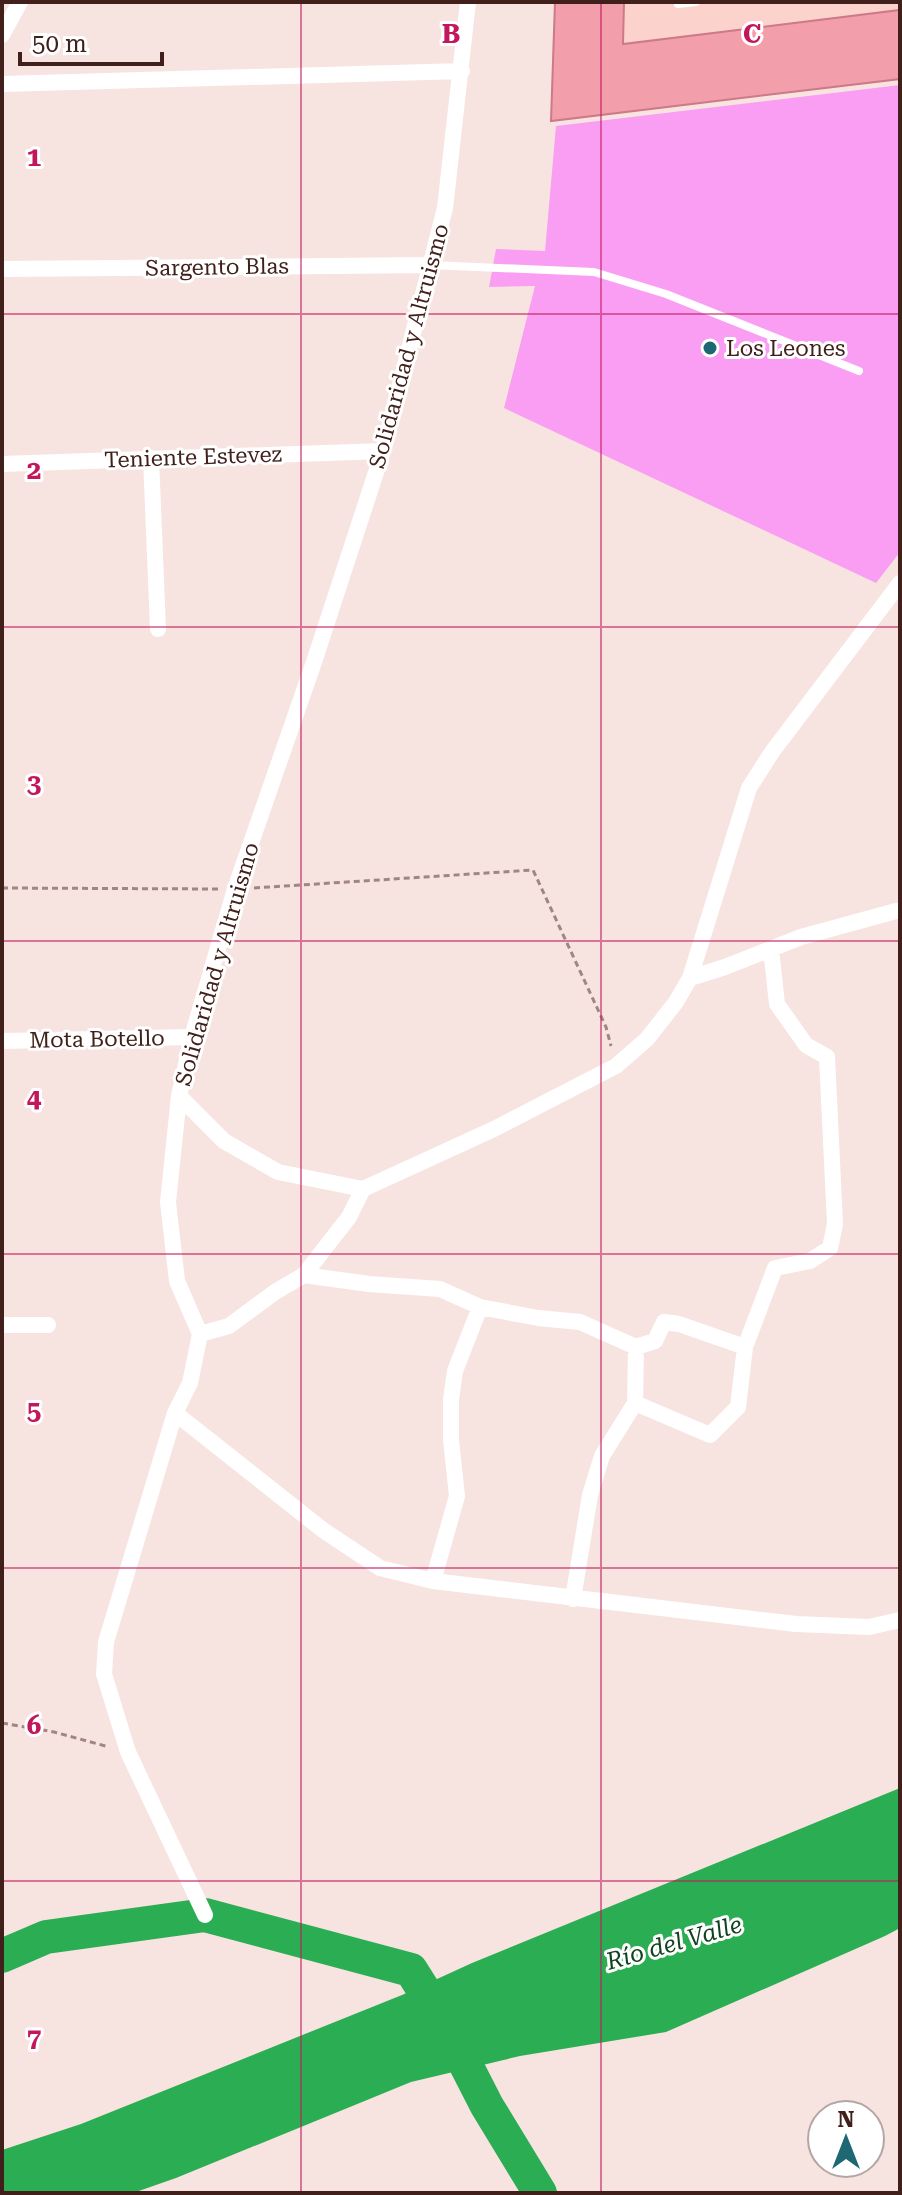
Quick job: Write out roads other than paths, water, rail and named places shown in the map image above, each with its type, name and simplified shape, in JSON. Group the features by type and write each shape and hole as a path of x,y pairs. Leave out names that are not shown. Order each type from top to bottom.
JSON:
{"street":[{"path":"2,35 20,2"},
{"name":"Solidaridad y Altruismo","path":"200,1334 177,1281 168,1202 179,1096 192,1037 235,889 383,451 445,208 468,2"},
{"path":"2,84 462,71"},
{"name":"Sargento Blas","path":"2,269 431,265"},
{"name":"Teniente Estevez","path":"2,464 383,451"},
{"path":"151,458 158,629"},
{"path":"179,1096 224,1141 278,1172 363,1189 494,1129 616,1066 647,1039 690,978 749,788 772,752 900,583"},
{"path":"690,978 840,925 896,911"},
{"path":"635,1403 710,1435 738,1407 745,1347 775,1268 810,1261 830,1248 835,1224 827,1057 806,1045 777,1004 771,949"},
{"name":"Mota Botello","path":"2,1041 192,1037"},
{"path":"205,1915 128,1752 104,1674 106,1642 175,1413 190,1383 200,1334 229,1326 304,1275 349,1217 363,1189"},
{"path":"304,1275 440,1289 480,1307 580,1322 636,1347 655,1341 664,1322 679,1324 745,1347"},
{"path":"433,1581 457,1496 451,1440 455,1371 480,1307"},
{"path":"2,1325 48,1325"},
{"path":"573,1599 590,1495 602,1456 635,1403 636,1347"},
{"path":"175,1413 323,1530 380,1568 433,1581 796,1624 869,1627 900,1620"}],"lane":[{"path":"678,2 696,2"},
{"path":"431,265 594,272 666,294 859,371"}],"water":[{"path":"900,1788 900,1928 885,1936 666,2032 520,2056 411,2082 133,2193 2,2193 2,2150 81,2124 402,1995 472,1963"}],"waterway":[{"name":"Río del Valle","path":"2,1956 46,1937 205,1915 411,1970 540,2193"}],"place":[{"name":"Los Leones","path":"710,348"}]}
